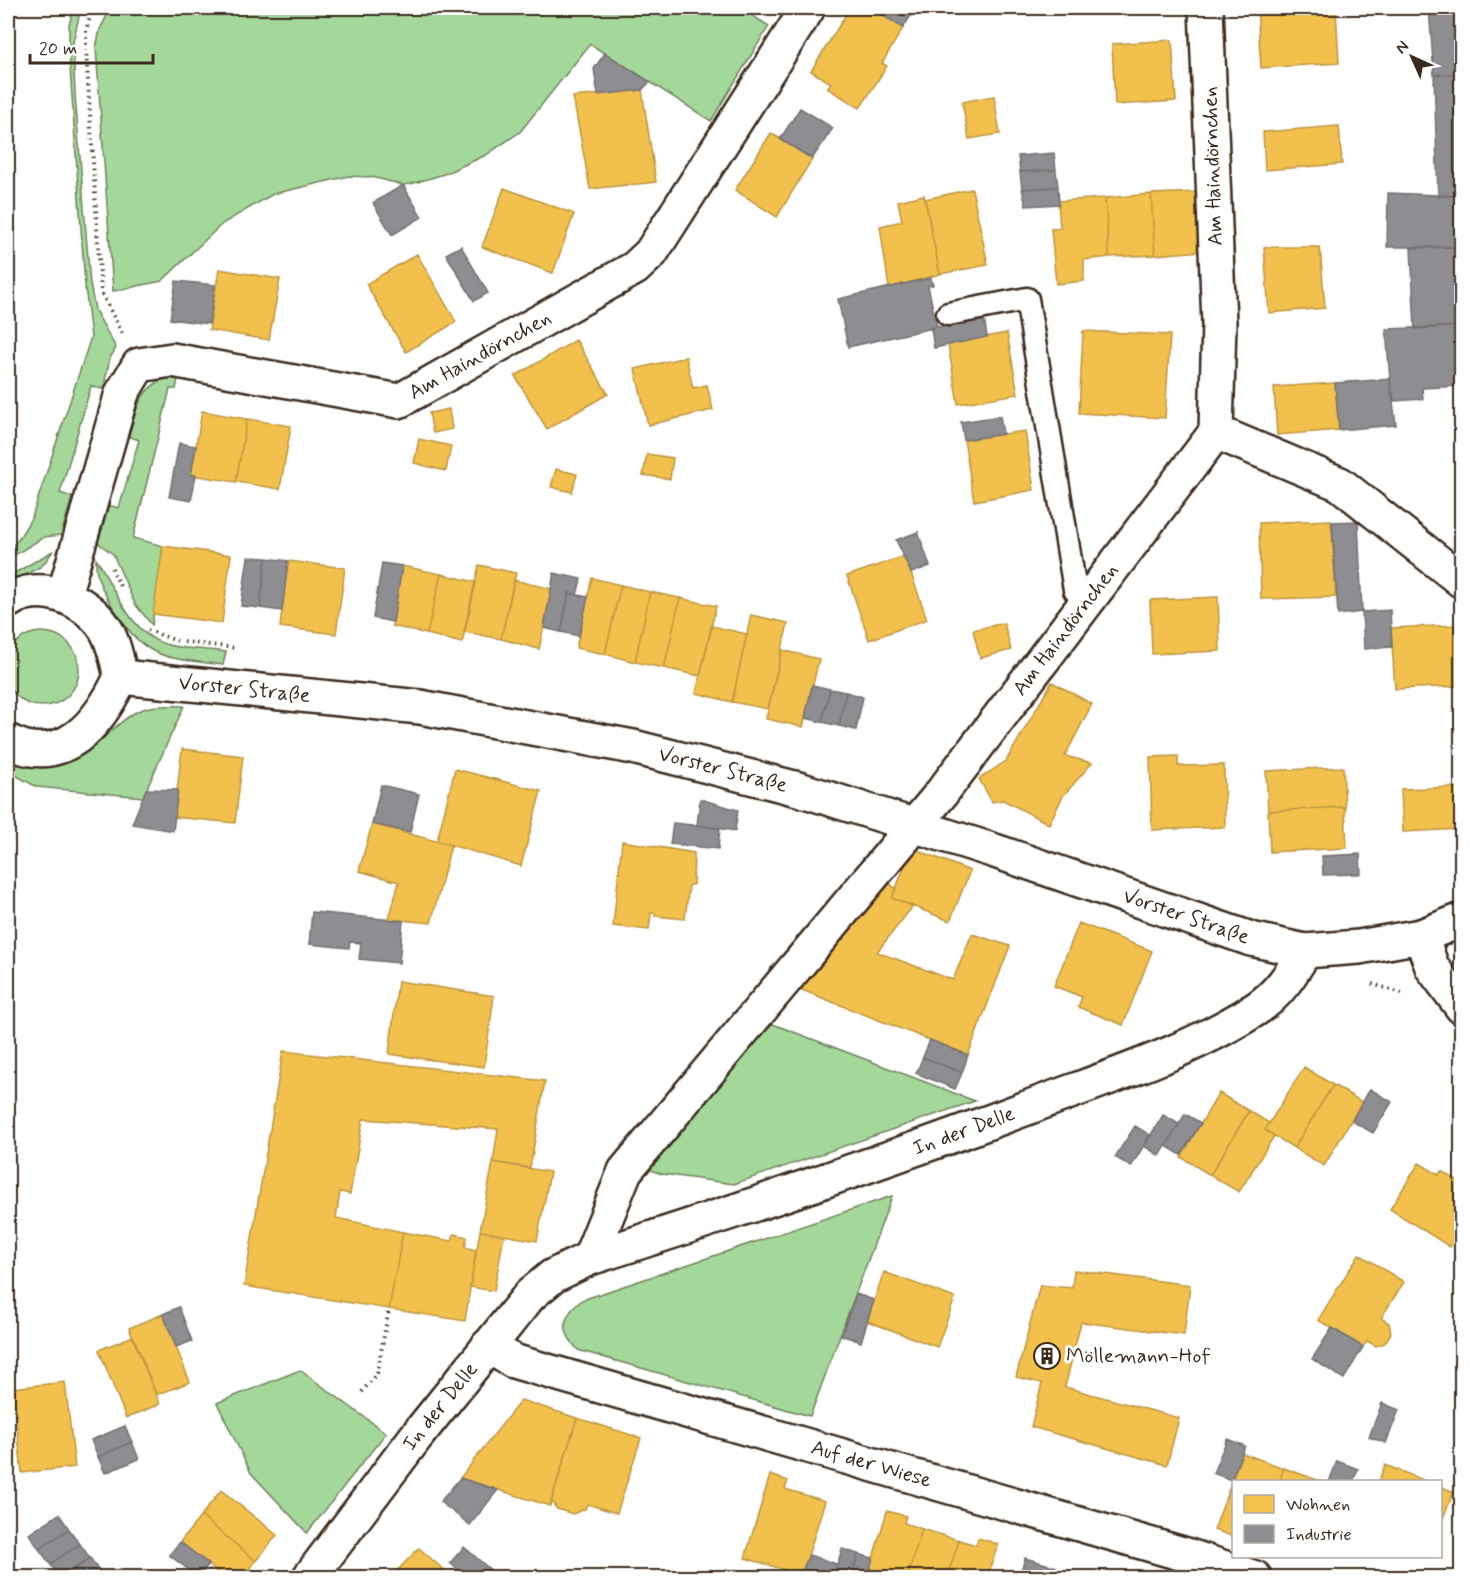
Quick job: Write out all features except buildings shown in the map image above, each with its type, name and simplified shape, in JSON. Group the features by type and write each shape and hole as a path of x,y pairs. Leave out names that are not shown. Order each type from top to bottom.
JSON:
{"street":[{"name":"Am Haindörnchen","path":"139,365 172,360 399,401 635,268 651,253 808,8"},
{"name":"Am Haindörnchen","path":"915,825 1216,432 1219,323 1206,8"},
{"path":"64,595 122,393 139,365"},
{"path":"1216,432 1340,484 1461,581"},
{"path":"8,601 37,592 64,595 93,612 107,631 121,677 107,706 91,727 67,743 40,749 8,741"},
{"name":"Vorster Straße","path":"121,677 420,707 633,747 802,790 915,825 1251,939 1305,951 1359,947 1421,936 1461,920"},
{"path":"590,1258 625,1171 915,825"},
{"path":"1421,936 1432,967 1461,1007"},
{"name":"In der Delle","path":"309,1578 530,1295 553,1275 590,1258 993,1121 1177,1049 1220,1030 1258,1008 1286,983 1305,951"},
{"name":"Auf der Wiese","path":"489,1346 513,1361 1183,1554 1255,1578"}],"lane":[{"path":"948,314 1027,299 1075,590 1088,601"}],"path":[{"path":"93,8 86,30 86,48 101,292 139,365"},
{"path":"1364,981 1388,990 1418,993 1441,982"},
{"path":"362,1392 377,1373 389,1309"}],"green space":[{"path":"74,8 81,8 73,42 90,284 95,310 116,348 110,358 103,389 91,386 60,493 72,497 61,535 44,537 8,559 8,550 18,540 32,517 91,337 85,286 69,53 69,24"},
{"path":"111,8 740,8 769,26 711,121 590,44 520,132 486,155 444,174 411,184 403,185 372,177 349,176 273,194 222,224 162,281 113,291 96,48 100,29"},
{"path":"166,378 178,379 176,389 170,389 133,538 163,546 152,625 135,604 113,554 97,542 108,505 119,508 139,440 128,436 136,410 150,388"},
{"path":"53,551 42,566 8,584 8,577"},
{"path":"96,559 129,614 150,637 174,646 226,652 223,665 170,657 146,647 124,624 109,600 98,578"},
{"path":"35,632 49,632 63,638 73,648 79,662 79,676 73,690 63,700 49,706 35,706 21,700 11,690 5,676 5,662 11,648 21,638"},
{"path":"154,706 184,706 143,797 37,787 8,771 8,755 46,763 70,760 91,749 138,711"},
{"path":"770,1023 975,1101 734,1184 662,1174 647,1169"},
{"path":"892,1196 810,1416 578,1350 568,1336 565,1324 567,1318 582,1300"},
{"path":"300,1370 386,1433 307,1533 251,1473 217,1403"}],"place":[{"name":"Möllemann-Hof","path":"1047,1356"}]}
